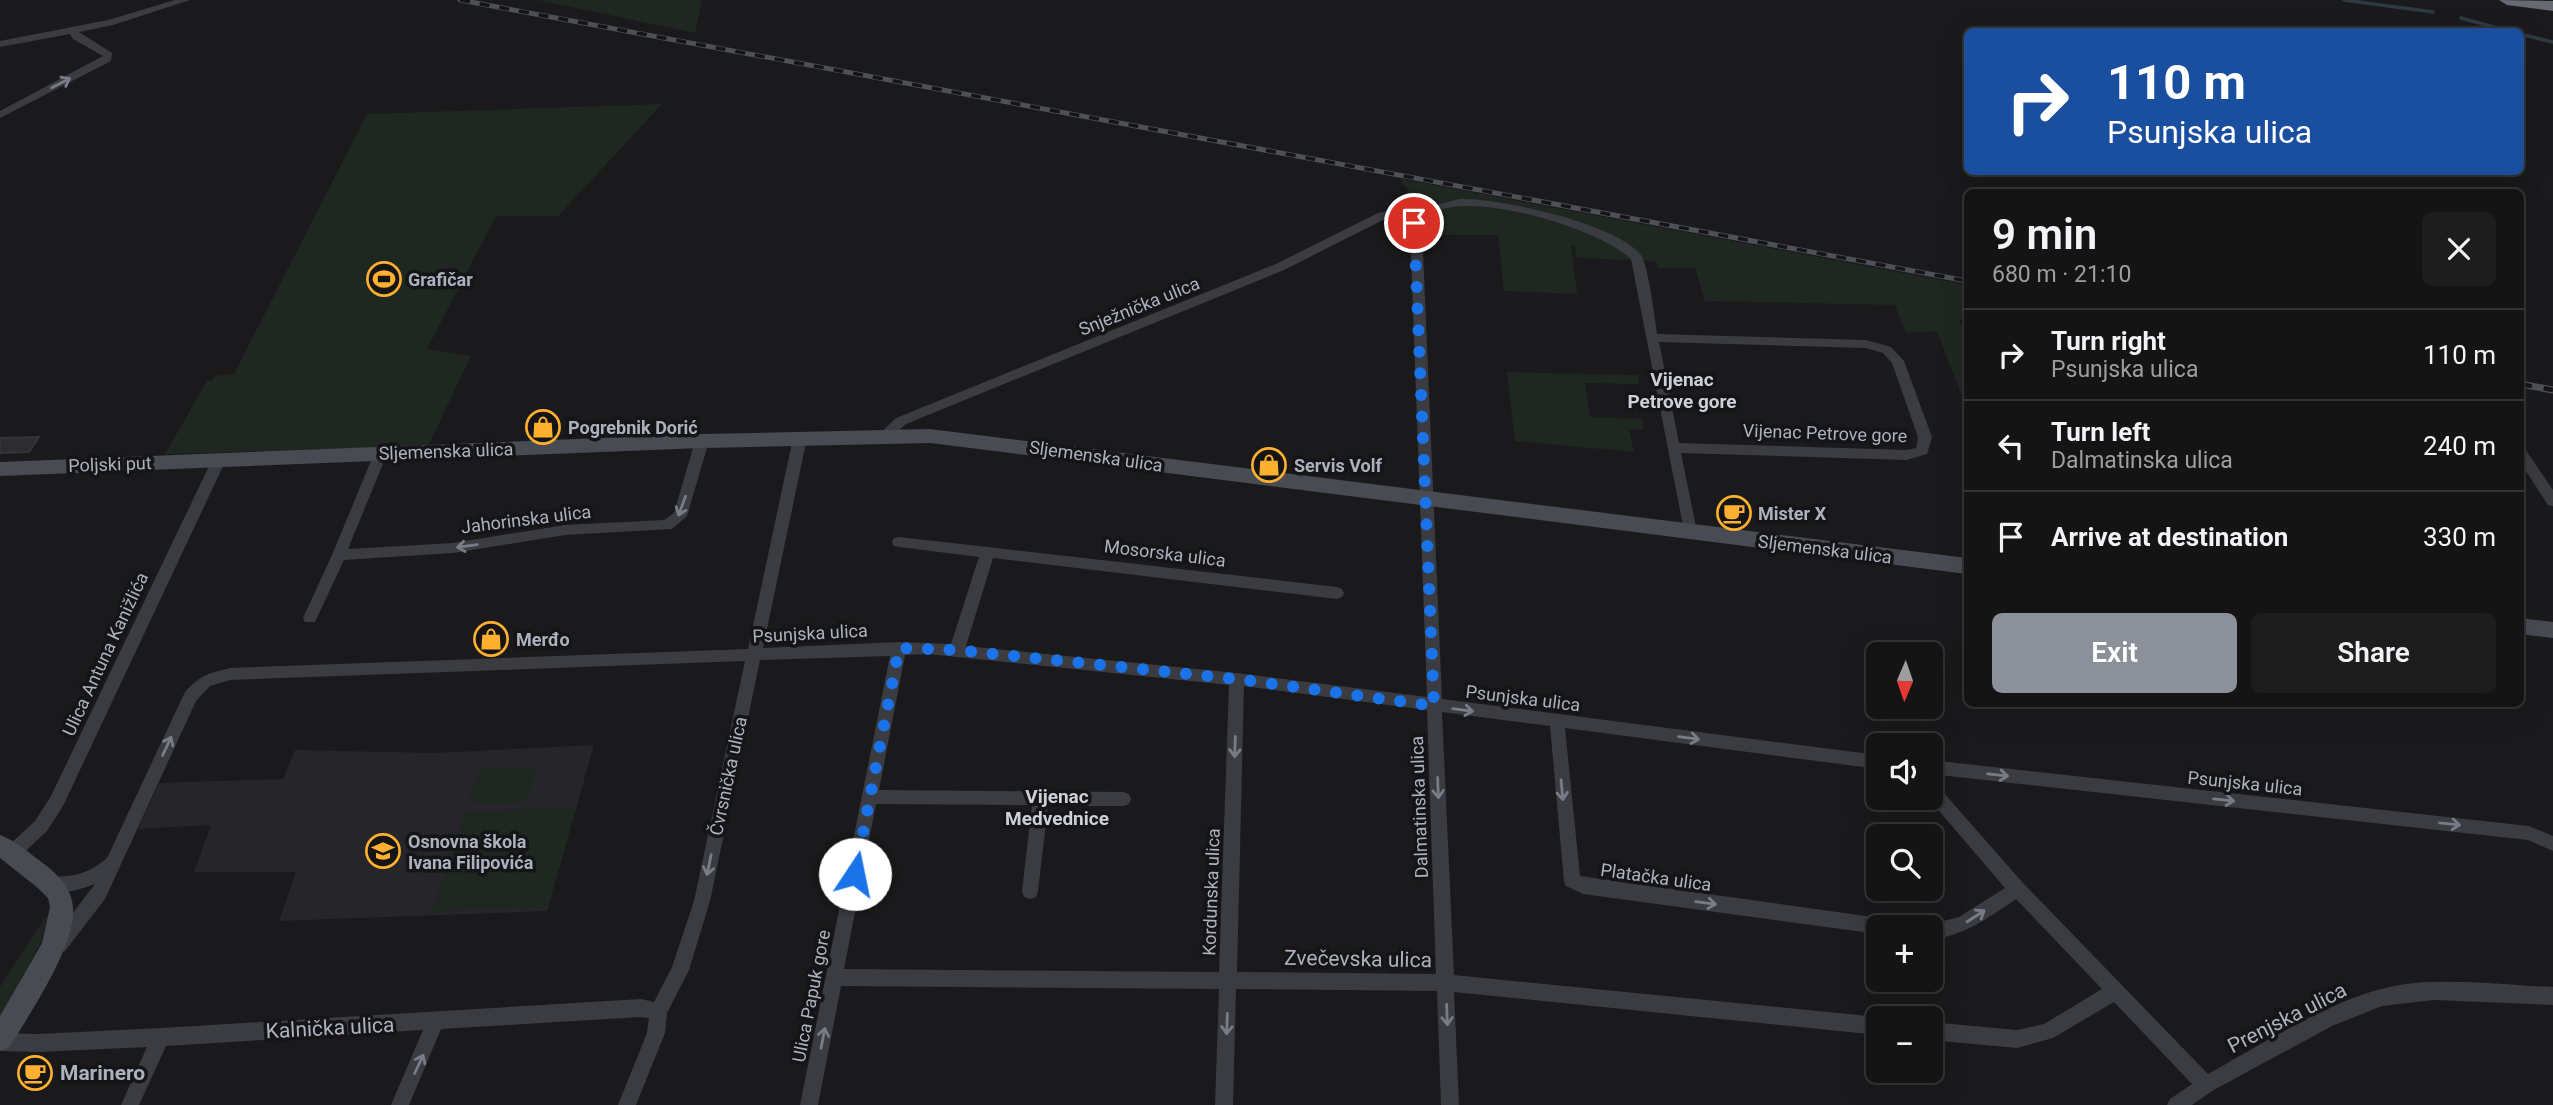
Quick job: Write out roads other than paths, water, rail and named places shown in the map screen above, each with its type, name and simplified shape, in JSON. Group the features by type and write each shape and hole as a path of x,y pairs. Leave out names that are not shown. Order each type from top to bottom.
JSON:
{"highway":[{"path":"2507,0 2553,6"}],"street":[{"path":"0,44 135,17 185,0"},
{"path":"0,115 109,57 77,37 73,33 74,30"},
{"path":"1409,217 1446,204 1479,203 1558,220 1622,246 1637,258 1690,532"},
{"name":"Snježnička ulica","path":"884,436 901,421 1280,267 1382,216 1398,213 1409,217"},
{"name":"Dalmatinska ulica","path":"1409,217 1416,228 1450,1105"},
{"name":"Vijenac Petrove gore","path":"1652,338 1866,344 1879,347 1898,361 1925,437 1922,451 1917,455 1673,448"},
{"name":"Sljemenska ulica","path":"219,460 800,438 963,438 1964,566"},
{"name":"Čvrsnička ulica","path":"627,1105 658,1025 658,1012 680,970 702,901 800,438"},
{"name":"Jahorinska ulica","path":"339,555 453,548 565,530 667,525 680,516 702,441"},
{"path":"310,618 380,454"},
{"path":"2524,458 2553,501"},
{"name":"Poljski put","path":"0,469 219,460"},
{"name":"Ulica Antuna Kanižlića","path":"6,849 41,826 57,801 219,460"},
{"name":"Mosorska ulica","path":"899,542 1337,593"},
{"path":"957,650 988,551"},
{"path":"2524,626 2553,630"},
{"name":"Psunjska ulica","path":"201,684 230,674 899,648 957,650 1237,679 1866,761"},
{"name":"Ulica Papuk gore","path":"809,1105 899,648"},
{"name":"Kordunska ulica","path":"1224,1105 1237,679"},
{"name":"Kalnička ulica","path":"201,684 190,697 93,903 44,962 0,1041 38,1044 641,1008 658,1012"},
{"name":"Platačka ulica","path":"1557,722 1572,881 1583,886 1866,924"},
{"name":"Psunjska ulica","path":"1943,769 2529,833 2553,844"},
{"path":"870,797 1123,799"},
{"path":"1030,891 1041,799"},
{"path":"1943,804 2017,889 2206,1085"},
{"path":"6,849 59,895 63,912 57,937 44,962"},
{"path":"49,884 64,885 84,880 101,873 113,863"},
{"path":"1943,931 1965,923 2017,889"},
{"name":"Zvečevska ulica","path":"835,977 1446,983 1866,1025"},
{"path":"1943,1032 2017,1039 2047,1032 2115,991"},
{"name":"Prenjska ulica","path":"2176,1105 2206,1085 2326,1019 2382,997 2434,991 2553,996"},
{"path":"400,1105 428,1044 435,1021"},
{"path":"130,1105 161,1037"}],"waterway":[{"path":"2344,0 2433,12"},
{"path":"2461,18 2497,28"},
{"path":"2524,35 2553,42"}],"railway":[{"path":"460,0 1964,280"},
{"path":"2524,385 2553,390"}],"place":[{"name":"Grafičar","path":"384,279"},
{"name":"Pogrebnik Dorić","path":"543,427"},
{"name":"Servis Volf","path":"1269,465"},
{"name":"Mister X","path":"1734,513"},
{"name":"Merđo","path":"491,639"},
{"name":"Osnovna škola Ivana Filipovića","path":"383,851"},
{"name":"Marinero","path":"35,1073"}],"district":[{"name":"Vijenac Petrove gore","path":"1682,390"},
{"name":"Vijenac Medvednice","path":"1057,807"}]}
